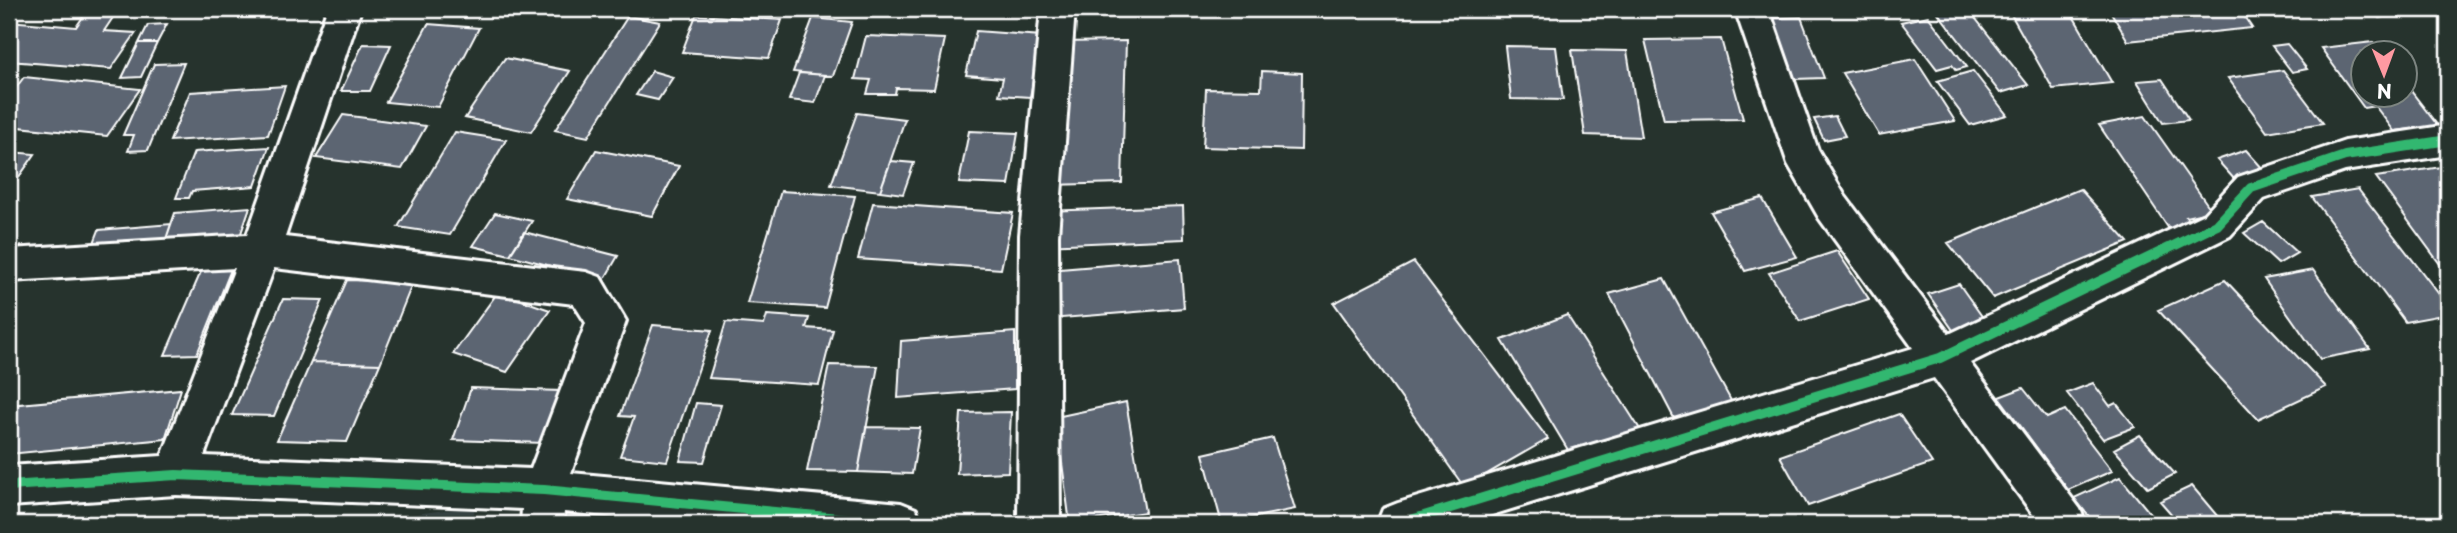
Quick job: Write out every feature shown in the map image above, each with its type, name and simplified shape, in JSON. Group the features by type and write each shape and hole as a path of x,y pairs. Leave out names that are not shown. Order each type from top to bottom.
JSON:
{"street":[{"path":"176,475 261,250 344,9"},
{"path":"1039,524 1039,235 1058,9"},
{"path":"1752,9 1801,153 1832,207 2064,524"},
{"path":"1398,524 1940,358 2217,225 2251,188 2346,156 2448,140"},
{"path":"9,265 261,250 586,289 606,321 543,507"},
{"path":"9,486 176,475 543,507 901,524"}],"shaded area":[{"path":"474,506 475,524 344,524"}],"building":[{"path":"1935,9 1968,9 2028,85 2000,93"},
{"path":"2008,9 2069,9 2112,83 2053,89"},
{"path":"2109,9 2239,9 2252,28 2128,41"},
{"path":"2371,9 2438,9 2379,18"},
{"path":"85,14 114,16 104,31 136,33 111,69 9,61 9,21 76,27"},
{"path":"696,15 782,20 769,58 682,52"},
{"path":"628,16 660,22 588,137 555,130"},
{"path":"1928,16 1967,67 1956,70 1952,65 1937,69 1901,22"},
{"path":"1801,17 1824,78 1795,79 1773,18"},
{"path":"813,18 852,22 833,76 793,72"},
{"path":"167,24 157,43 139,43 148,25"},
{"path":"428,24 479,28 438,107 386,102"},
{"path":"976,31 1042,36 1030,97 999,95 1003,78 966,75"},
{"path":"866,36 945,39 934,89 896,88 895,94 867,94 871,80 855,79"},
{"path":"1721,39 1743,119 1664,120 1645,40"},
{"path":"1126,41 1122,183 1051,185 1059,42"},
{"path":"139,43 157,43 141,77 122,78"},
{"path":"363,44 391,45 370,91 341,91"},
{"path":"2287,44 2307,69 2292,72 2272,46"},
{"path":"2348,45 2348,86 2321,48"},
{"path":"1505,46 1556,47 1563,100 1511,99"},
{"path":"1572,50 1627,51 1641,137 1585,135"},
{"path":"505,58 570,71 531,132 465,118"},
{"path":"1915,59 1955,121 1879,135 1842,73"},
{"path":"184,63 148,150 128,151 134,135 123,135 154,64"},
{"path":"2283,70 2323,123 2267,132 2228,78"},
{"path":"652,71 673,77 658,100 636,95"},
{"path":"1262,71 1302,73 1301,150 1203,147 1206,89 1261,90"},
{"path":"1973,71 2007,115 1970,125 1937,81"},
{"path":"799,73 825,75 815,103 789,100"},
{"path":"24,77 140,89 107,136 9,126 9,97"},
{"path":"2162,79 2189,120 2163,123 2137,81"},
{"path":"285,86 268,135 170,141 190,92"},
{"path":"2418,100 2438,126 2394,131 2377,108 2418,108"},
{"path":"857,113 905,119 880,191 831,185"},
{"path":"343,115 426,126 402,169 316,158"},
{"path":"1835,116 1845,136 1824,140 1814,119"},
{"path":"2145,116 2212,211 2186,217 2191,225 2169,229 2099,125"},
{"path":"969,131 1018,133 1009,185 959,183"},
{"path":"455,132 506,140 450,235 398,227"},
{"path":"269,147 255,186 192,191 189,198 176,198 194,152"},
{"path":"596,150 679,166 652,216 567,199"},
{"path":"2246,150 2264,170 2235,180 2217,160"},
{"path":"9,152 35,154 9,191"},
{"path":"891,161 914,163 903,194 880,191"},
{"path":"2441,167 2448,176 2448,275 2376,177"},
{"path":"2080,189 2128,242 1993,298 1948,243"},
{"path":"2358,189 2448,306 2448,314 2405,322 2312,197"},
{"path":"781,191 855,196 825,308 747,303"},
{"path":"1762,198 1797,257 1745,271 1711,212"},
{"path":"873,203 1013,213 1001,269 858,259"},
{"path":"1183,206 1184,239 1044,245 1045,211"},
{"path":"250,207 240,236 165,242 175,213"},
{"path":"495,213 532,221 510,255 473,246"},
{"path":"2263,222 2297,253 2278,264 2244,233"},
{"path":"171,224 165,242 92,248 99,230"},
{"path":"524,232 618,256 604,280 510,255"},
{"path":"1837,251 1869,299 1800,321 1769,273"},
{"path":"1180,259 1184,308 1050,319 1048,270"},
{"path":"1414,262 1548,439 1464,487 1334,303"},
{"path":"203,267 232,267 197,354 165,355"},
{"path":"2313,270 2370,349 2320,359 2264,279"},
{"path":"1664,279 1734,406 1676,422 1609,294"},
{"path":"347,280 413,282 380,364 311,362"},
{"path":"2225,280 2326,387 2258,419 2158,310"},
{"path":"1959,284 1986,322 1955,333 1928,294"},
{"path":"498,292 550,310 507,372 453,354"},
{"path":"283,299 323,300 274,416 232,415"},
{"path":"767,315 809,318 806,328 833,330 819,385 709,378 726,322 764,325"},
{"path":"1567,315 1645,437 1577,465 1502,340"},
{"path":"653,325 712,330 667,461 620,456 634,417 620,416"},
{"path":"1015,332 1015,389 898,398 901,341"},
{"path":"311,362 380,364 347,442 277,440"},
{"path":"829,365 878,366 858,472 807,471"},
{"path":"2093,383 2110,406 2116,403 2135,427 2103,439 2067,393"},
{"path":"471,388 561,391 544,443 453,440"},
{"path":"2023,388 2047,418 2065,410 2112,471 2068,490 1999,397"},
{"path":"181,389 165,439 9,454 9,405"},
{"path":"1126,402 1145,512 1070,524 1056,417"},
{"path":"696,403 721,405 704,462 680,461"},
{"path":"1011,412 1008,472 957,474 961,413"},
{"path":"1899,414 1932,463 1808,506 1780,456"},
{"path":"866,427 920,428 912,474 858,472"},
{"path":"2140,435 2175,474 2148,488 2114,449"},
{"path":"1273,438 1295,509 1222,524 1203,454"},
{"path":"2120,477 2159,524 2095,524 2074,498"},
{"path":"2192,486 2224,524 2180,524 2160,501"},
{"path":"1968,515 1975,524 1949,524"}],"cycle path":[{"path":"1398,524 1940,358 2217,225 2251,188 2345,156 2448,140"},
{"path":"9,486 176,475 544,490 901,524"}]}
